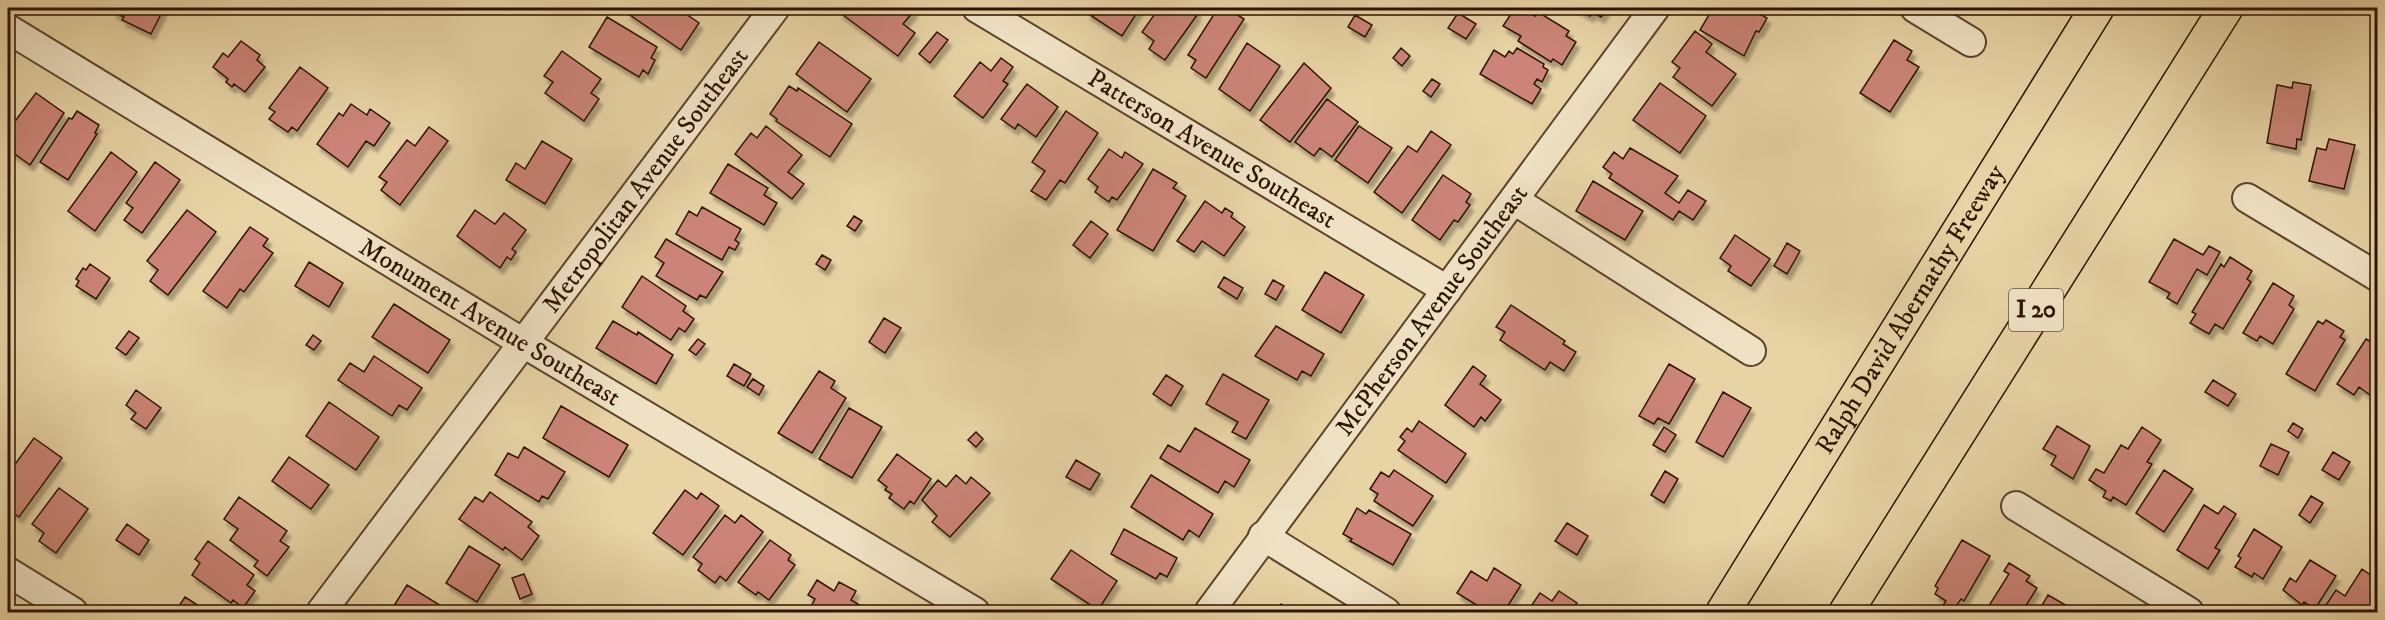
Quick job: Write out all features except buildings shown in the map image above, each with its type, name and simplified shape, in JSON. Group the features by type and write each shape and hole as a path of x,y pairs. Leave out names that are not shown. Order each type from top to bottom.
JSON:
{"highway":[{"name":"Ralph David Abernathy Freeway","path":"1723,612 2097,8"},
{"name":"I 20","path":"1845,612 2226,8"}],"street":[{"name":"Metropolitan Avenue Southeast","path":"321,612 525,344 775,8"},
{"name":"Patterson Avenue Southeast","path":"977,8 1447,290"},
{"name":"McPherson Avenue Southeast","path":"1209,612 1655,8"},
{"path":"1915,8 1971,42"},
{"name":"Monument Avenue Southeast","path":"8,29 525,344 975,612"},
{"path":"2247,198 2378,277"},
{"path":"1514,200 1751,351"},
{"path":"2016,506 2189,612"},
{"path":"1263,536 1386,612"},
{"path":"8,572 73,612"}]}
